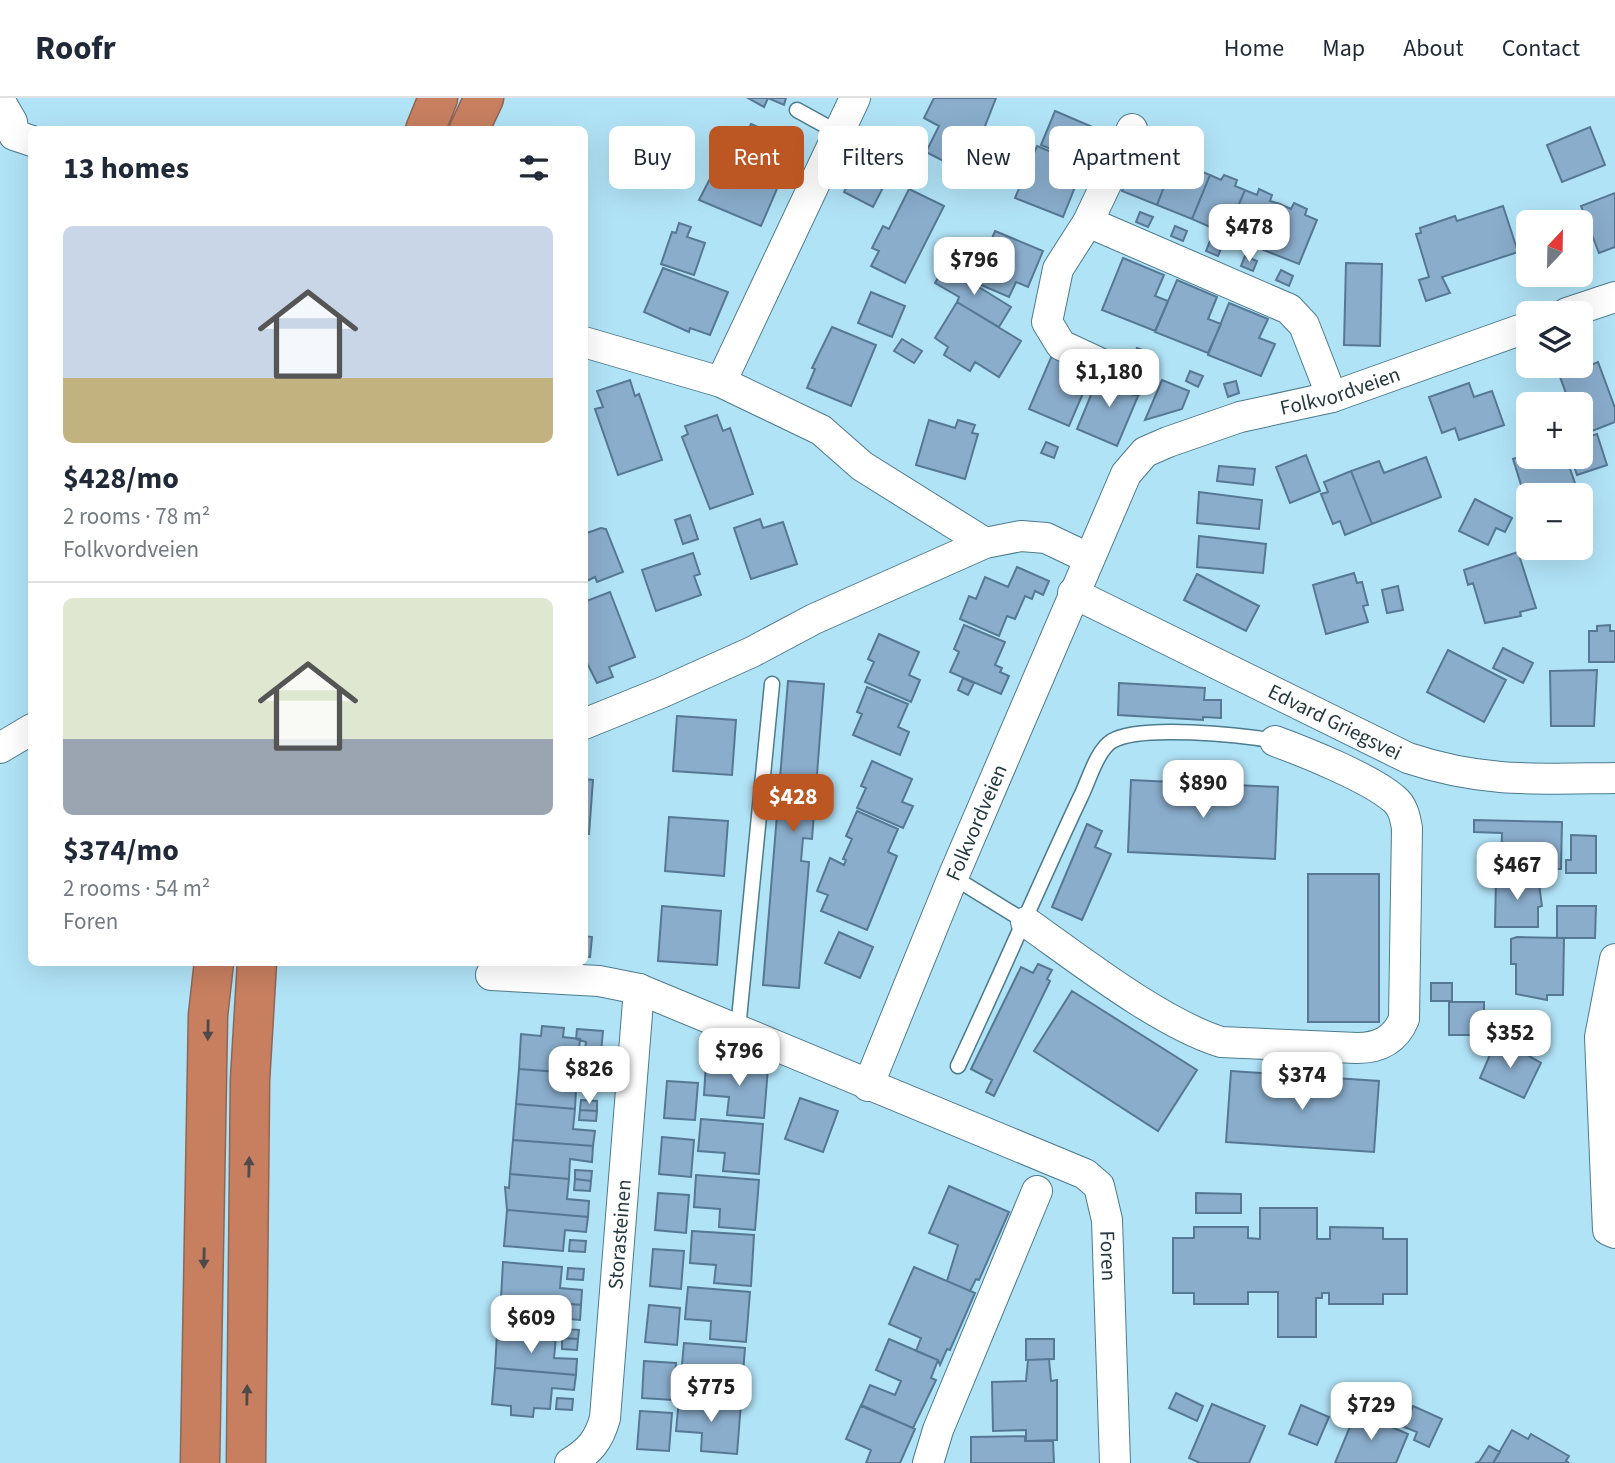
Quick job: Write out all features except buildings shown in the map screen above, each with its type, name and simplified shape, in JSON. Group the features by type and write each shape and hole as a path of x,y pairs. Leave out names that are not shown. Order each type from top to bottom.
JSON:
{"highway":[{"path":"427,126 438,98"},
{"path":"471,126 484,98"},
{"path":"201,1463 208,1015 214,966"},
{"path":"246,1463 250,1080 257,966"}],"street":[{"path":"840,126 855,98"},
{"path":"0,101 12,122 14,135 28,140"},
{"path":"721,382 818,173"},
{"path":"1104,189 1088,222 1058,270 1047,322 1061,345 1136,380"},
{"path":"1088,222 1289,309 1304,325 1332,397"},
{"path":"1593,304 1615,297"},
{"name":"Folkvordveien","path":"867,1086 1073,593 1126,474 1145,452 1240,417 1332,397 1516,331"},
{"path":"588,343 721,382 821,430 862,466 985,543"},
{"path":"588,722 674,687 814,619 985,543 1021,536 1046,538 1088,558"},
{"name":"Edvard Griegsvei","path":"1073,593 1408,758 1450,772 1496,779 1615,778"},
{"path":"0,748 28,731"},
{"path":"1026,922 1203,1037 1222,1042 1357,1048 1373,1048 1387,1041 1398,1032 1404,1019 1407,828 1403,811 1394,799 1358,779 1275,741"},
{"path":"1615,959 1600,1037 1608,1230 1615,1233"},
{"path":"492,975 599,981 639,989 867,1086"},
{"name":"Storasteinen","path":"570,1463 585,1454 599,1438 605,1418 639,989"},
{"name":"Foren","path":"867,1086 1085,1174 1099,1186 1107,1220 1115,1463"},
{"path":"928,1463 938,1430 1037,1191"}],"lane":[{"path":"797,110 826,126"},
{"path":"738,1029 772,684"},
{"path":"958,1066 1026,922 1078,802 1110,742 1124,735 1142,733 1208,733 1275,741"},
{"path":"953,877 1026,922"}]}
